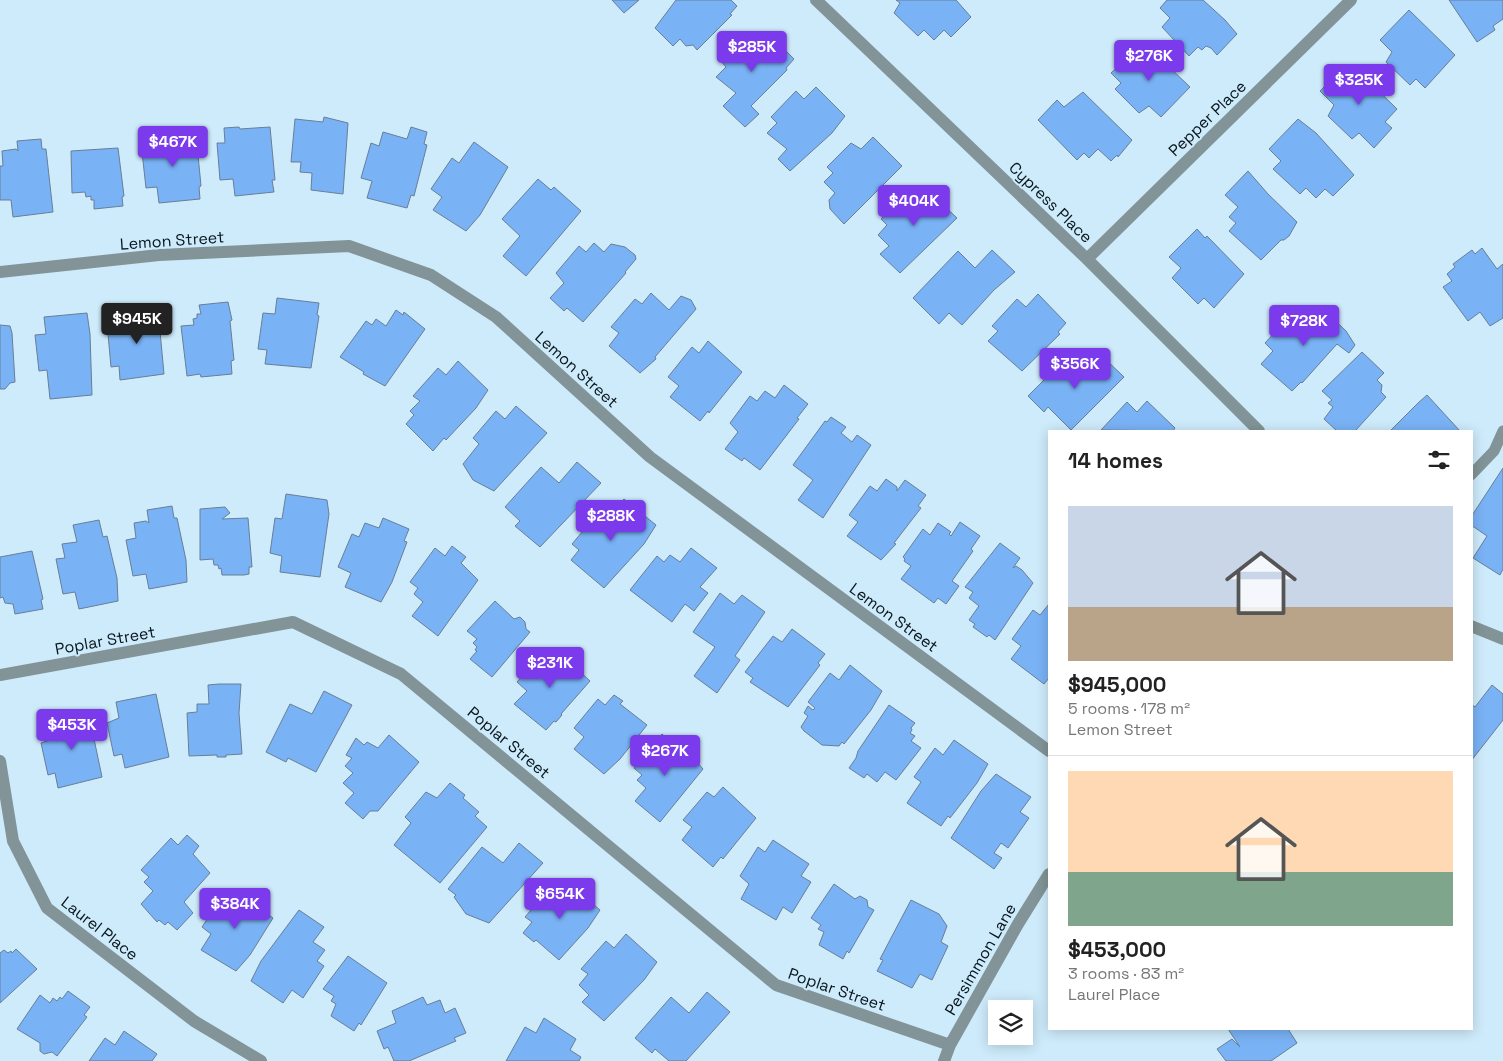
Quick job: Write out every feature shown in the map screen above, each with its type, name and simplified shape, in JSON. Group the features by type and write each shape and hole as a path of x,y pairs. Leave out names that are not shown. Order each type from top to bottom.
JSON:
{"street":[{"name":"Cypress Place","path":"816,0 1086,259 1258,430"},
{"name":"Pepper Place","path":"1086,259 1351,0"},
{"name":"Lemon Street","path":"0,272 159,255 349,246 431,275 496,317 650,457 1048,750"},
{"name":"Poplar Street","path":"0,675 293,622 401,674 776,985 950,1045"},
{"path":"1473,627 1503,639"},
{"name":"Laurel Place","path":"0,761 14,841 47,908 194,1021 261,1061"},
{"name":"Persimmon Lane","path":"944,1061 950,1045 1018,924 1048,876"}],"lane":[{"path":"1473,473 1494,451 1503,431"}],"building":[{"path":"612,0 639,0 624,13"},
{"path":"676,0 731,0 737,6 730,14 732,15 697,50 693,45 686,46 680,39 673,46 655,28"},
{"path":"896,0 956,0 971,17 951,37 944,30 934,40 924,30 918,36 894,13 900,3"},
{"path":"1167,0 1203,0 1237,34 1217,55 1211,48 1206,46 1202,50 1198,47 1189,56 1162,27 1170,18 1160,8"},
{"path":"1449,0 1503,0 1503,19 1493,26 1495,30 1477,42"},
{"path":"1409,10 1455,55 1425,88 1416,79 1410,85 1386,62 1392,52 1380,40"},
{"path":"767,32 794,59 786,68 787,70 751,106 759,114 745,127 723,106 736,93 716,77 726,67 720,60 746,34 756,43"},
{"path":"1144,43 1190,87 1161,117 1149,106 1139,113 1115,89 1121,83 1111,73"},
{"path":"1351,64 1397,109 1385,122 1392,128 1374,148 1359,133 1352,139 1328,116 1334,105 1320,91"},
{"path":"816,87 845,116 832,133 790,171 778,159 787,149 767,133 777,123 771,117 796,91 804,99"},
{"path":"1083,92 1132,140 1118,157 1117,155 1111,161 1098,149 1089,158 1084,153 1077,160 1038,120 1057,100 1064,107"},
{"path":"324,117 348,123 343,194 311,190 312,173 300,172 301,162 291,162 295,119 323,122"},
{"path":"1298,119 1316,133 1354,175 1333,196 1325,189 1316,198 1306,188 1300,194 1273,169 1281,161 1269,149"},
{"path":"239,127 240,129 270,127 275,180 272,180 274,192 235,196 233,179 220,180 217,143 225,143 224,128"},
{"path":"411,127 427,132 424,144 427,145 414,196 411,195 407,208 367,198 372,181 361,178 371,143 379,146 383,132 407,139"},
{"path":"196,134 201,186 199,187 200,199 159,203 157,187 146,188 142,152 151,151 150,137"},
{"path":"873,137 902,166 844,224 830,209 829,200 835,193 824,182 833,173 827,167 851,143 861,149"},
{"path":"41,139 42,149 46,149 53,212 13,217 11,200 0,200 0,166 3,166 2,151 16,149 18,151 17,141"},
{"path":"474,142 508,167 480,215 466,231 433,210 442,197 431,189 452,158 459,163"},
{"path":"118,148 124,196 122,197 123,206 94,209 94,200 91,200 91,196 86,197 85,192 72,193 71,151"},
{"path":"1248,171 1268,194 1297,222 1289,236 1281,240 1261,260 1229,231 1236,223 1229,217 1238,207 1225,195"},
{"path":"538,179 551,190 554,187 581,211 526,276 503,256 520,236 502,219"},
{"path":"929,186 944,200 941,203 957,218 900,273 880,254 889,246 878,235 887,225 881,219 906,193 915,201"},
{"path":"1197,229 1205,238 1207,236 1244,274 1214,308 1204,298 1198,304 1172,278 1181,268 1169,257"},
{"path":"594,243 604,252 611,244 625,247 635,255 636,259 583,322 567,308 564,311 550,298 564,283 556,273 579,246 586,252"},
{"path":"1482,248 1497,269 1503,264 1503,318 1490,326 1480,312 1468,321 1443,287 1452,281 1447,274 1455,267 1453,264 1472,250 1475,254"},
{"path":"992,250 1015,272 994,290 962,325 949,313 939,324 913,298 958,251 975,268"},
{"path":"651,293 669,310 681,296 691,300 696,309 655,357 656,359 640,373 609,346 619,333 611,327 635,299 642,304"},
{"path":"1038,294 1066,323 1058,332 1060,334 1022,371 988,341 998,331 992,326 1017,299 1026,307"},
{"path":"277,298 319,303 317,315 319,316 311,368 265,364 267,350 258,349 263,313 275,314"},
{"path":"228,302 232,320 230,321 234,360 231,361 232,374 201,377 200,374 187,376 181,326 194,325 193,319 197,318 197,314 201,314 199,305"},
{"path":"137,308 137,312 158,310 164,374 120,380 119,366 111,367 108,334 119,331 117,310"},
{"path":"396,310 403,315 404,312 425,329 385,386 363,374 364,372 340,357 366,321 372,325 376,319 386,326"},
{"path":"1306,311 1316,322 1326,312 1346,331 1355,345 1349,353 1337,344 1302,383 1292,391 1261,364 1273,351 1265,343 1289,317 1296,323"},
{"path":"87,313 90,334 92,395 50,399 47,370 39,371 35,335 46,334 44,317"},
{"path":"0,325 10,326 12,333 15,382 10,383 5,389 0,389"},
{"path":"708,341 742,372 709,413 708,411 700,421 670,397 679,386 668,377 692,347 699,353"},
{"path":"1362,352 1384,373 1377,380 1382,385 1381,392 1386,397 1356,430 1336,430 1324,419 1333,407 1328,403 1332,400 1322,391"},
{"path":"1102,356 1124,377 1071,430 1048,407 1044,412 1028,396 1067,357 1084,373"},
{"path":"458,361 488,390 476,408 433,451 406,424 414,415 410,411 420,401 413,396 438,368 446,375"},
{"path":"784,385 808,404 797,418 799,419 760,470 744,458 742,461 725,449 738,432 730,423 750,396 757,401 765,391 775,398"},
{"path":"1427,395 1459,430 1391,430"},
{"path":"1147,401 1175,428 1174,430 1101,430 1127,402 1137,412"},
{"path":"516,406 547,433 494,491 473,480 463,464 479,444 473,438 496,411 505,419"},
{"path":"831,417 846,427 841,433 852,442 857,435 871,445 823,518 798,500 813,480 793,465 825,421 827,422"},
{"path":"577,462 601,483 540,547 515,526 520,521 505,507 541,467 559,483"},
{"path":"1503,468 1503,569 1500,575 1473,558 1487,536 1473,526 1473,514"},
{"path":"886,479 897,487 897,491 905,480 926,495 918,506 921,508 894,543 896,544 881,560 847,536 858,522 849,515 870,486 877,491"},
{"path":"286,494 327,500 329,514 320,577 280,572 282,556 270,553 275,518 282,519"},
{"path":"624,499 656,525 644,544 604,588 571,560 579,550 572,544 604,506 612,513"},
{"path":"172,506 174,518 177,518 186,560 187,582 149,589 146,574 133,576 126,540 136,538 134,523 146,521 149,523 147,510"},
{"path":"225,507 230,513 222,519 248,518 252,567 249,567 249,574 222,575 221,568 219,569 218,565 214,565 213,559 200,560 200,509"},
{"path":"383,518 409,529 404,541 407,542 392,582 381,602 345,587 351,573 338,567 352,534 359,537 365,523 379,528"},
{"path":"99,520 103,537 107,536 117,578 118,601 79,609 75,592 63,594 56,559 65,558 62,544 77,542 73,525"},
{"path":"960,522 980,536 971,549 973,551 952,581 959,586 946,604 938,598 934,603 901,579 911,566 904,561 903,557 923,529 930,535 938,523 951,532 949,534 951,536"},
{"path":"1000,543 1020,558 1013,568 1016,566 1022,570 1033,583 995,640 973,627 975,624 969,620 979,606 969,598 973,592 965,587"},
{"path":"452,546 466,557 461,563 478,580 438,636 412,616 423,602 414,594 418,588 410,582 435,548 445,556"},
{"path":"691,548 717,568 700,587 708,593 694,611 685,604 672,622 630,590 657,556 664,562 670,555 680,562"},
{"path":"32,551 43,599 41,600 43,609 15,614 13,604 5,603 3,597 0,598 0,557"},
{"path":"720,593 734,604 742,595 765,612 735,656 740,660 717,693 694,676 715,647 693,632"},
{"path":"495,601 514,619 520,617 525,622 526,629 530,632 492,677 470,659 477,651 475,650 477,647 473,643 477,639 467,631"},
{"path":"1048,605 1048,679 1044,684 1011,659 1021,646 1012,639 1033,610 1040,615"},
{"path":"792,629 825,654 818,663 820,665 788,707 750,682 753,678 745,672 773,636 782,642"},
{"path":"557,650 590,681 556,722 554,721 546,730 514,704 527,691 517,682 541,655 548,661"},
{"path":"850,665 882,691 871,710 844,744 842,742 839,746 822,745 801,727 808,716 804,713 808,706 813,710 815,708 808,702 830,673 839,680"},
{"path":"241,684 239,713 242,754 226,755 226,757 217,757 217,755 189,756 187,713 197,712 197,704 209,704 208,685"},
{"path":"1492,685 1503,694 1503,720 1473,758 1473,706 1475,707"},
{"path":"324,691 352,705 316,772 288,758 286,762 266,752 290,704 312,714"},
{"path":"156,694 169,757 125,768 122,754 114,756 107,723 119,718 116,702"},
{"path":"614,695 623,701 620,704 647,725 620,759 604,774 574,749 584,737 574,728 598,699 605,705"},
{"path":"889,705 915,723 910,733 915,736 911,741 921,748 896,780 885,772 877,782 867,774 864,778 849,768 856,758 858,751"},
{"path":"67,715 68,719 89,715 102,777 58,788 55,773 48,775 41,743 53,739 48,719"},
{"path":"662,734 683,752 685,750 703,769 660,822 635,801 646,788 637,780 642,775 634,768"},
{"path":"389,735 419,762 378,811 370,811 363,819 345,803 354,793 343,783 353,773 345,766 352,758 346,755 356,738 364,745 367,742 378,748"},
{"path":"954,740 988,764 977,783 950,818 948,816 941,826 907,803 921,782 914,777 935,748 943,755"},
{"path":"996,774 1031,797 1020,812 1029,818 1008,848 1001,843 994,853 1002,858 994,869 951,838 981,791"},
{"path":"450,783 465,795 463,798 479,812 475,816 487,827 440,883 394,845 411,823 405,817 426,792 437,798"},
{"path":"723,787 756,818 723,859 721,857 713,867 682,840 692,827 683,820 707,792 714,797"},
{"path":"187,835 199,846 193,854 210,873 184,902 193,913 177,930 168,922 165,925 159,920 157,922 141,904 153,891 144,882 149,877 141,870 171,838 178,845"},
{"path":"773,840 809,864 801,876 811,882 792,913 783,907 776,920 741,899 749,884 740,876 758,847 765,852"},
{"path":"519,843 543,863 489,923 466,914 454,897 456,895 448,889 482,847 503,863"},
{"path":"834,884 855,899 860,896 867,900 868,907 874,910 849,953 847,951 843,959 819,945 824,932 818,929 821,925 811,918"},
{"path":"570,885 600,910 588,928 559,960 536,940 534,942 523,933 532,922 525,917 550,888 560,897"},
{"path":"236,891 273,918 250,955 236,971 201,950 211,934 202,927 221,898 229,903"},
{"path":"911,900 939,914 947,926 941,942 948,946 932,980 920,974 912,988 877,971 883,960 880,959"},
{"path":"299,910 324,927 313,942 325,950 317,961 324,966 303,998 292,990 283,1003 251,981 261,961"},
{"path":"626,934 657,962 644,980 604,1021 582,1002 589,995 579,985 588,974 581,969 606,941 614,948"},
{"path":"16,949 37,969 0,1003 0,953 4,950 8,953 11,951 12,953"},
{"path":"348,956 387,983 361,1025 359,1023 354,1031 331,1016 336,1004 331,1001 334,996 323,989"},
{"path":"68,991 90,1007 84,1015 87,1017 57,1056 52,1052 44,1054 40,1051 40,1043 17,1029 40,995 50,1003 53,998 57,1001 60,997 62,999"},
{"path":"707,992 730,1012 686,1061 669,1061 655,1049 652,1053 635,1038 671,997 689,1013"},
{"path":"423,997 427,1005 440,1000 445,1013 455,1008 466,1033 454,1038 456,1041 409,1061 394,1061 388,1047 384,1049 377,1031 396,1023 392,1011"},
{"path":"544,1018 576,1039 570,1050 581,1057 579,1061 506,1061 525,1027 536,1033"},
{"path":"1229,1030 1289,1030 1297,1043 1271,1061 1226,1061 1217,1049 1232,1039 1240,1047"},
{"path":"124,1031 157,1054 152,1061 89,1061 105,1038 115,1045"}]}
